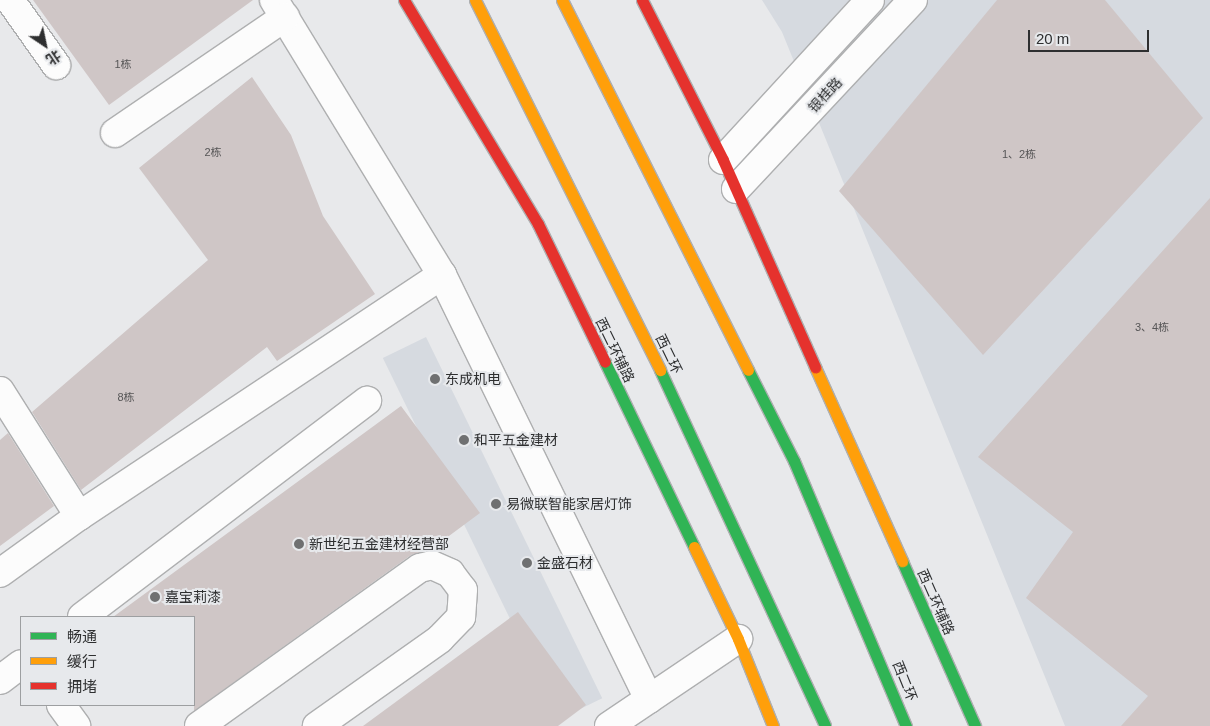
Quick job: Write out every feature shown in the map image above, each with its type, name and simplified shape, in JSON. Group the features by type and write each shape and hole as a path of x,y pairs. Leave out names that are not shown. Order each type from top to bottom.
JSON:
{"main road":[{"name":"西二环辅路","path":"404,0 538,224 738,639 773,726"},
{"name":"西二环","path":"475,0 694,439 825,726"},
{"name":"西二环","path":"562,0 794,460 906,726"},
{"name":"西二环辅路","path":"642,0 723,160 975,726"}],"street":[{"path":"10,0 56,65"},
{"path":"723,160 870,0"},
{"name":"银桂路","path":"736,189 914,0"},
{"path":"115,133 279,8 442,275 649,699"},
{"path":"0,573 79,516 442,275"},
{"path":"0,391 79,516"},
{"path":"83,616 367,401"},
{"path":"199,726 420,568 432,565 450,573 463,590 461,617 440,638 317,726"},
{"path":"609,726 738,639"},
{"path":"0,680 20,665"},
{"path":"61,706 76,726"}],"shaded area":[{"path":"762,0 1210,0 1210,726 1065,726 782,32"},
{"path":"426,337 602,698 559,719 383,358"}],"building":[{"path":"33,0 253,0 109,105"},
{"path":"997,0 1105,0 1203,118 983,355 839,191"},
{"path":"252,77 291,135 323,216 375,294 277,361 267,347 81,490 32,412 208,260 139,168"},
{"path":"1210,198 1210,726 1121,726 1148,696 1026,598 1073,532 978,457"},
{"path":"401,406 480,513 430,550 411,555 194,711 195,616 114,616"},
{"path":"8,433 54,506 0,546 0,440"},
{"path":"518,612 586,705 558,726 363,726"}],"traffic: fast":[{"path":"605,362 694,547"},
{"path":"660,370 825,726"},
{"path":"748,370 794,461 906,726"},
{"path":"902,561 975,726"}],"traffic: slow":[{"path":"475,0 660,370"},
{"path":"562,0 748,370"},
{"path":"815,367 902,561"},
{"path":"694,547 738,639 773,726"}],"traffic: jam":[{"path":"404,0 538,224 605,362"},
{"path":"642,0 723,160 815,367"}],"place":[{"name":"东成机电","path":"435,379"},
{"name":"和平五金建材","path":"464,440"},
{"name":"易微联智能家居灯饰","path":"496,504"},
{"name":"新世纪五金建材经营部","path":"299,544"},
{"name":"金盛石材","path":"527,563"},
{"name":"嘉宝莉漆","path":"155,597"}]}
